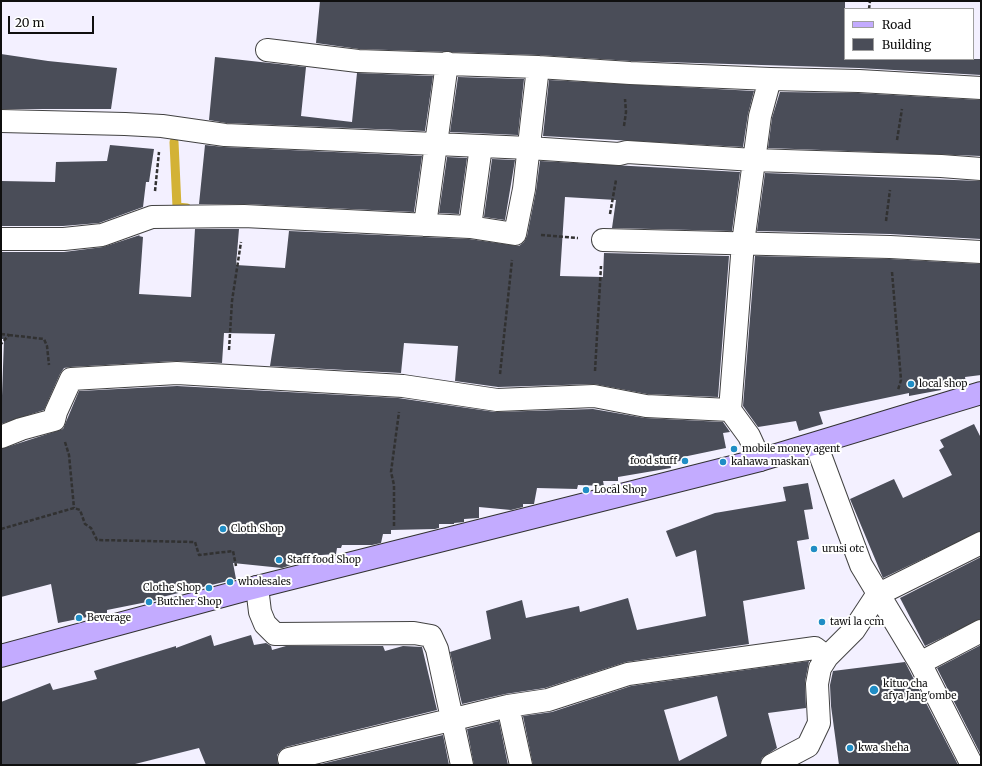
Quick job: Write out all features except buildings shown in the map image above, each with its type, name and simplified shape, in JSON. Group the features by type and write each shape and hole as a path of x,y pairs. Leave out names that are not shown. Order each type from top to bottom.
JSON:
{"main road":[{"path":"1,656 249,589 760,460 981,393"}],"street":[{"path":"267,50 358,61 447,63 770,79 859,81 981,88"},
{"path":"425,225 447,63"},
{"path":"1,239 64,239 102,235 152,217 244,216 425,225 470,228 515,234 524,189 538,67"},
{"path":"760,460 749,436 730,410 743,243 760,116 770,79"},
{"path":"1,121 162,126 225,135 529,148 619,154 627,152 712,156 754,160 941,166 981,170"},
{"path":"470,228 481,146"},
{"path":"603,240 890,247 981,252"},
{"path":"1,437 11,426 54,420 70,379 177,373 403,386 497,400 594,396 646,406 730,410"},
{"path":"816,444 860,565 920,664 972,765"},
{"path":"772,765 808,746 820,723 817,684 820,668 827,657 854,630 877,595 981,543"},
{"path":"249,589 265,624 275,634 414,633 431,636 437,649 451,720 462,765"},
{"path":"920,664 981,631"},
{"path":"289,759 508,706 548,700 628,674 815,648 827,657"},
{"path":"508,706 521,765"}],"path":[{"path":"152,217 162,126"},
{"path":"227,376 232,301 244,216"},
{"path":"497,400 515,234 603,240 594,396"},
{"path":"890,247 900,380 892,420"},
{"path":"1,334 10,335 1,344"},
{"path":"394,553 392,458 403,386"},
{"path":"1,529 74,508 80,510 85,524 91,528 97,540 195,542 200,555 233,551 249,589"}],"waterway":[{"path":"174,142 177,207 187,208"}],"place":[{"name":"local shop","path":"911,384"},
{"name":"mobile money agent","path":"734,449"},
{"name":"food stuff","path":"685,461"},
{"name":"kahawa maskan","path":"723,462"},
{"name":"Local Shop","path":"586,490"},
{"name":"Cloth Shop","path":"223,529"},
{"name":"urusi otc","path":"814,549"},
{"name":"Staff food Shop","path":"279,560"},
{"name":"wholesales","path":"230,582"},
{"name":"Clothe Shop","path":"209,588"},
{"name":"Butcher Shop","path":"149,602"},
{"name":"Beverage","path":"79,618"},
{"name":"tawi la ccm","path":"822,622"},
{"name":"kituo cha afya Jang'ombe","path":"874,690"},
{"name":"kwa sheha","path":"850,748"}]}
